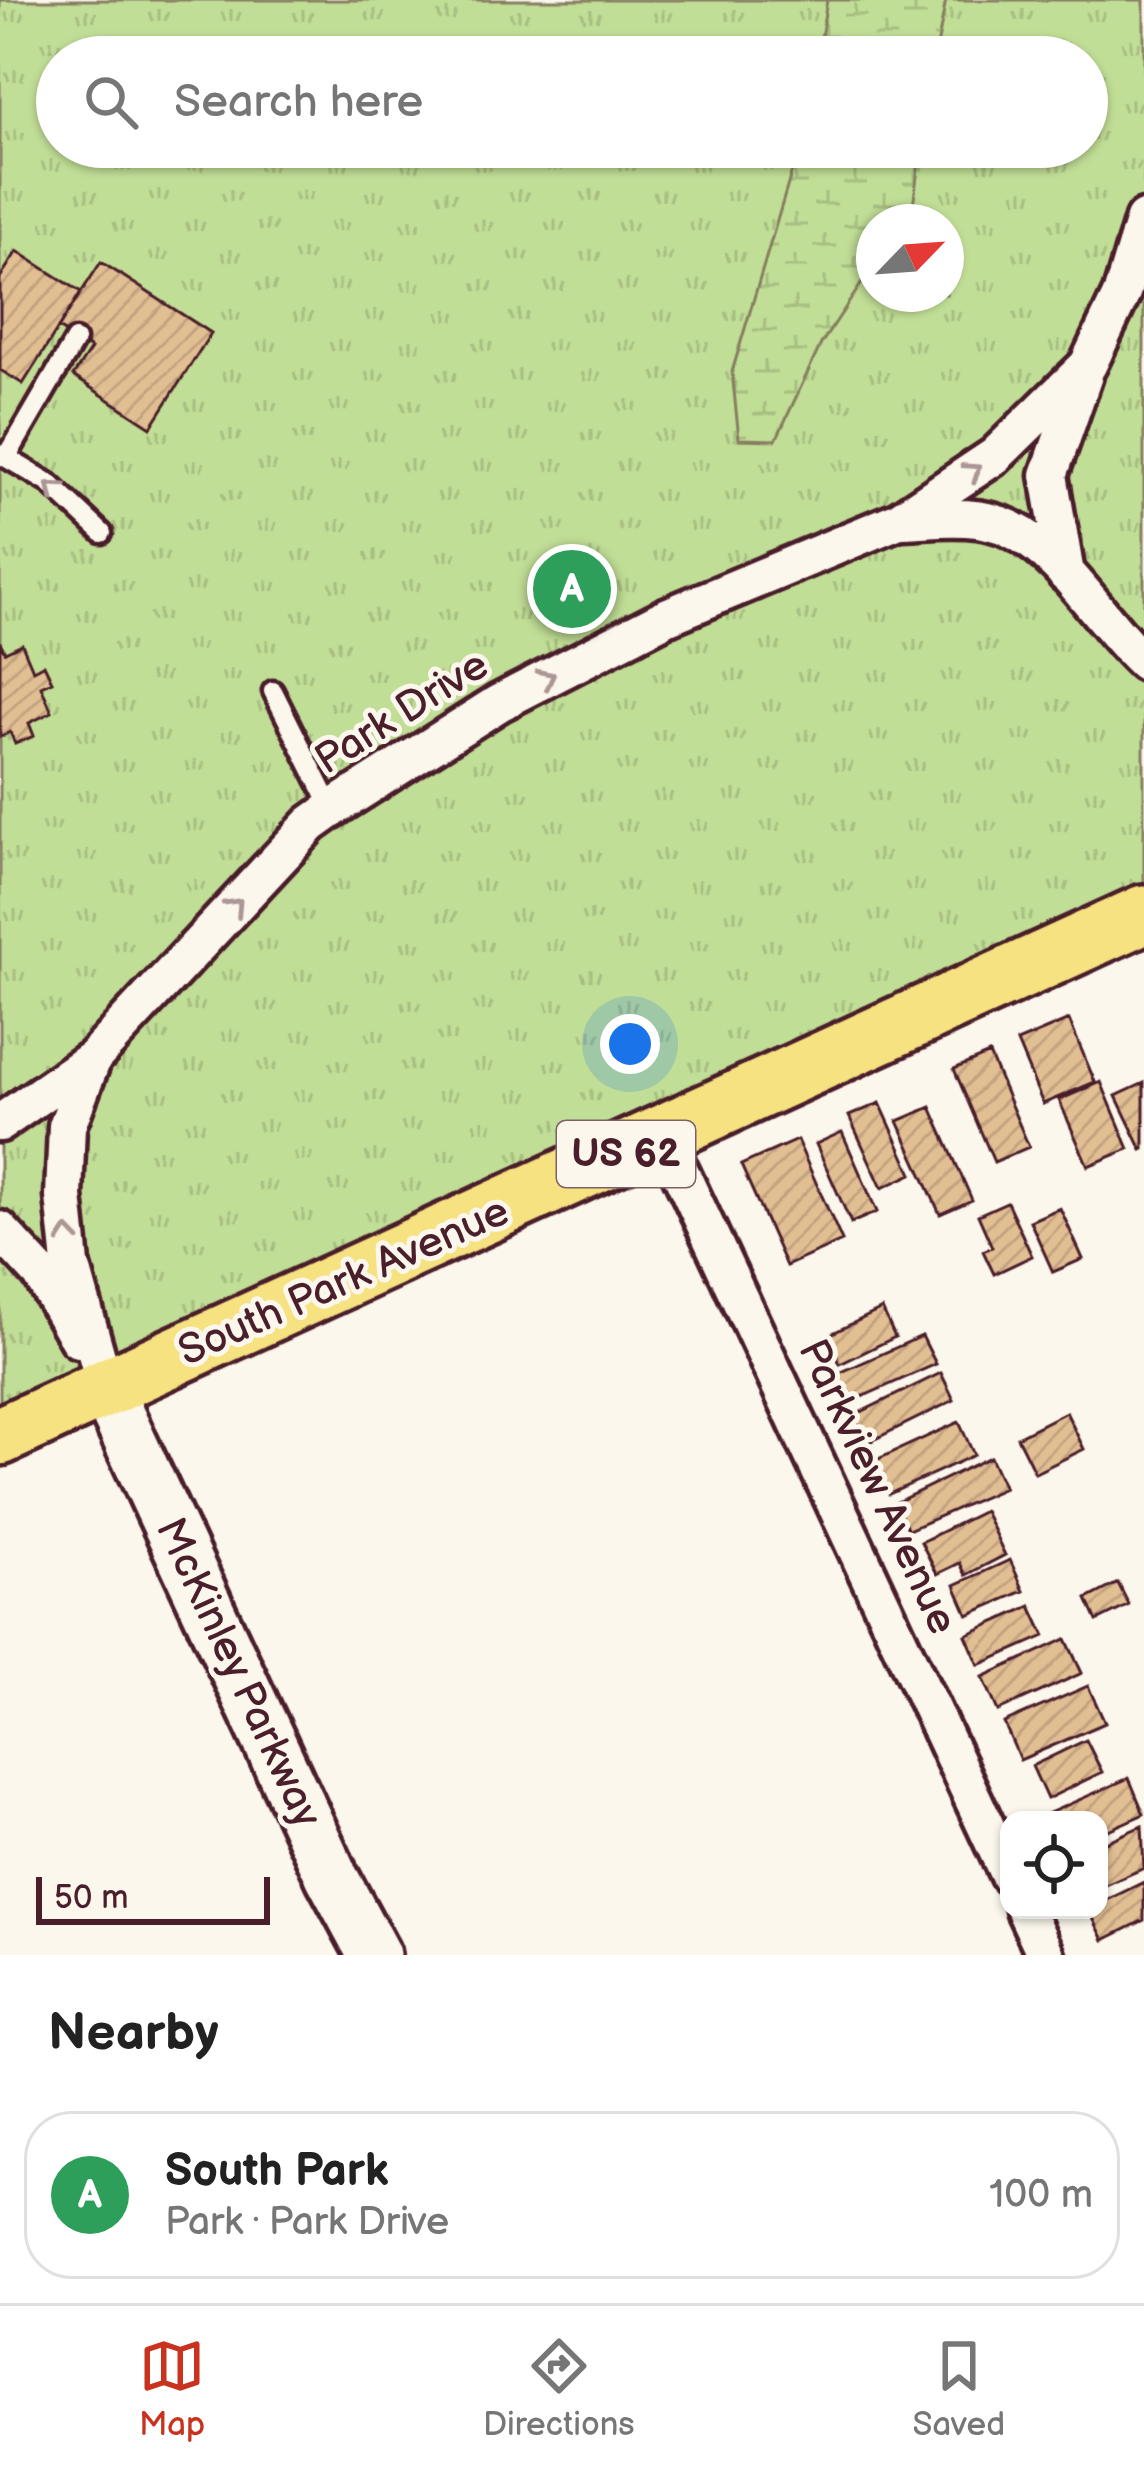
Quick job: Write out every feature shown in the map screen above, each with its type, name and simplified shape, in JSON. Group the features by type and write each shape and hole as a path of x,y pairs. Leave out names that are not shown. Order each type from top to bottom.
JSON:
{"main road":[{"name":"South Park Avenue","path":"0,1436 664,1137 1144,914"}],"street":[{"name":"Park Drive","path":"1066,574 1049,475 1088,365 1122,293 1144,219"},
{"name":"Park Drive","path":"0,1123 94,1058 310,824 499,703 665,617 899,520 995,456 1088,365"},
{"name":"Park Drive","path":"899,520 958,518 1011,528 1066,574 1144,662"},
{"name":"Park Drive","path":"94,1058 67,1126 64,1196 71,1264 106,1389"},
{"name":"Parkview Avenue","path":"664,1137 1000,1857"},
{"path":"0,1230 41,1274 106,1389"},
{"name":"McKinley Parkway","path":"106,1389 332,1877 374,1955"},
{"path":"1029,1919 1046,1955"}],"lane":[{"path":"75,340 4,454 102,532"},
{"path":"273,691 332,809"}],"green space":[{"path":"0,0 1144,0 1144,883 0,1403"},
{"path":"827,0 946,0 939,36 821,36"},
{"path":"793,168 918,168 913,204 856,204 856,292 821,344 776,440 739,439 732,372"}],"building":[{"path":"17,251 81,292 23,384 0,370 0,278"},
{"path":"101,262 211,333 151,427 73,376 91,349 58,328"},
{"path":"0,642 5,652 22,644 33,670 44,664 52,681 41,686 52,712 29,723 34,736 15,744 10,732 0,737"},
{"path":"1069,1020 1095,1082 1043,1104 1017,1042"},
{"path":"989,1054 1029,1147 994,1162 954,1069"},
{"path":"1101,1082 1129,1149 1088,1166 1059,1100"},
{"path":"1144,1083 1144,1149 1142,1150 1116,1096"},
{"path":"880,1103 912,1174 882,1188 849,1116"},
{"path":"931,1107 972,1200 940,1214 898,1121"},
{"path":"842,1132 877,1212 851,1223 816,1144"},
{"path":"797,1140 842,1241 786,1266 741,1165"},
{"path":"1007,1202 1032,1256 994,1274 983,1251 992,1247 978,1215"},
{"path":"1060,1208 1083,1259 1053,1272 1030,1221"},
{"path":"882,1309 895,1337 840,1364 827,1336"},
{"path":"922,1336 936,1364 848,1403 835,1375"},
{"path":"941,1373 954,1400 867,1443 853,1416"},
{"path":"1066,1412 1084,1449 1035,1473 1017,1437"},
{"path":"959,1422 974,1455 889,1494 874,1461"},
{"path":"990,1457 1004,1488 908,1530 895,1503"},
{"path":"984,1511 1005,1555 966,1575 960,1563 937,1574 921,1542"},
{"path":"1010,1560 1024,1591 968,1615 955,1585"},
{"path":"1118,1583 1129,1605 1097,1621 1087,1599"},
{"path":"1031,1606 1045,1636 979,1665 966,1635"},
{"path":"1066,1639 1082,1673 998,1711 983,1677"},
{"path":"1088,1686 1105,1723 1020,1760 1004,1723"},
{"path":"1086,1740 1102,1772 1047,1799 1032,1766"},
{"path":"1129,1778 1144,1814 1108,1830 1108,1811 1054,1811"},
{"path":"1142,1826 1144,1868 1108,1884 1108,1841"},
{"path":"1144,1882 1144,1920 1104,1940 1094,1919 1108,1919 1108,1900"}],"place":[{"name":"South Park","path":"572,589"}]}
